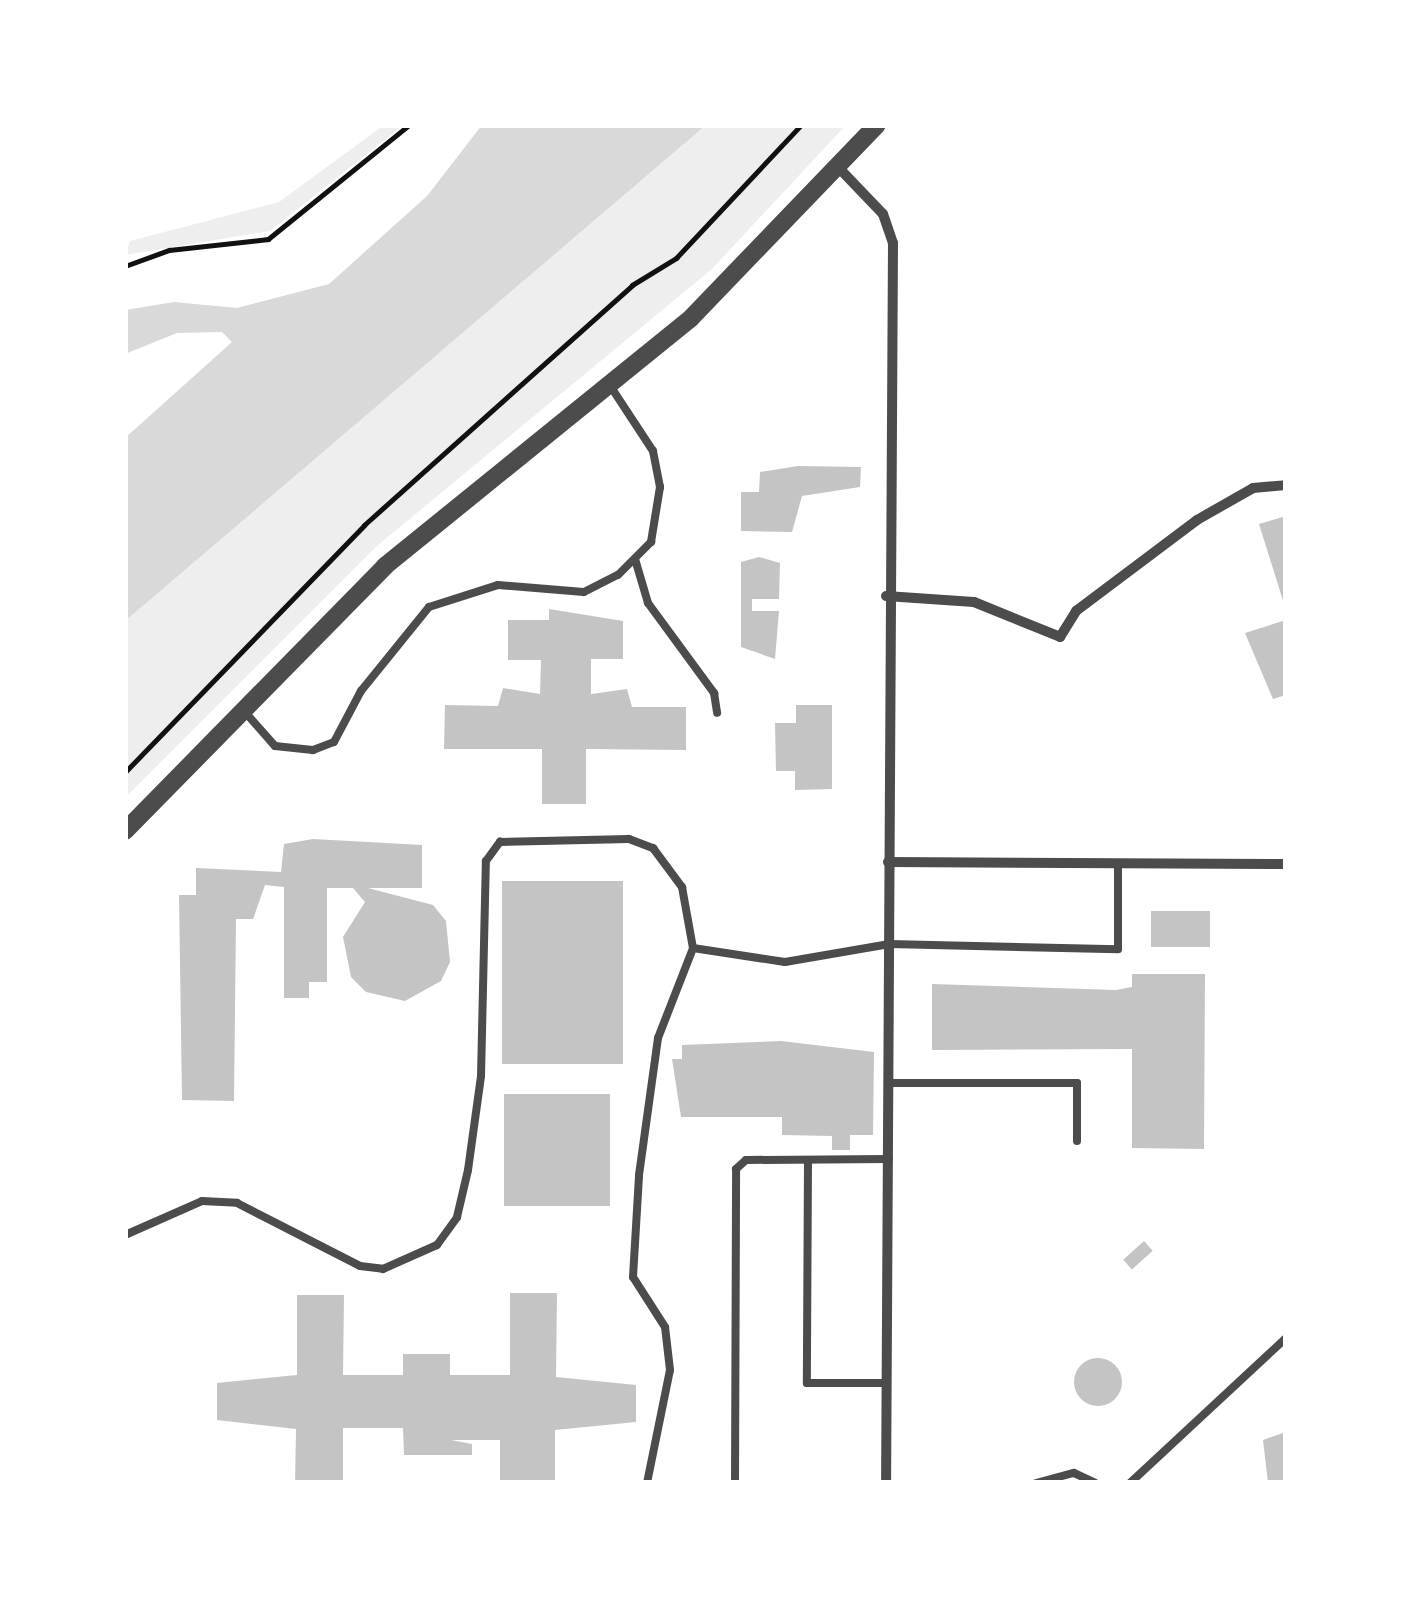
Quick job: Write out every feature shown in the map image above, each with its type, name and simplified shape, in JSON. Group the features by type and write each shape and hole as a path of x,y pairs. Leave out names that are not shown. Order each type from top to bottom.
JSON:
{"street":[{"path":"125,831 385,566 690,318 878,125"},
{"path":"838,168 883,214 893,242 886,596 890,1083 886,1483"},
{"path":"886,596 974,602 1060,637 1076,611 1197,520 1253,488 1286,485"},
{"path":"888,862 1286,864"}],"lane":[{"path":"242,710 275,746 313,750 334,742 428,608 498,585 584,592 635,559 656,525 658,467 609,384"},
{"path":"635,559 648,603 714,693 717,713"},
{"path":"125,1234 202,1201 237,1203 360,1266 383,1269 437,1244 457,1217 481,1076 486,861 500,842 629,839 653,848 682,888 693,948 658,1038 638,1175 633,1277 664,1328 670,1370 647,1483"},
{"path":"693,948 785,962 889,944 1118,948 1118,864"},
{"path":"890,1083 1078,1083 1078,1141"},
{"path":"735,1483 736,1169 746,1160 889,1160"},
{"path":"808,1160 807,1383 887,1383"},
{"path":"1130,1483 1286,1338"},
{"path":"1036,1483 1074,1473 1095,1483"}],"path":[{"path":"125,266 169,250 268,239 410,125"},
{"path":"125,772 364,524 632,286 676,258 801,125"}],"shaded area":[{"path":"384,125 403,125 270,231 125,255 130,241 279,202"},
{"path":"482,125 706,125 125,621 125,438 232,342 222,332 177,333 125,354 125,310 174,302 237,308 329,284 427,196"},
{"path":"706,125 846,125 712,269 378,545 125,798 125,618"}],"building":[{"path":"798,466 861,467 860,487 802,496 792,532 741,531 741,492 759,492 760,472"},
{"path":"1286,516 1286,606 1285,607 1259,524"},
{"path":"759,557 780,563 779,599 752,599 752,611 779,611 775,659 741,647 741,562"},
{"path":"549,609 623,621 623,659 591,659 591,694 627,689 632,707 686,707 686,750 586,749 586,804 542,804 542,749 444,749 445,705 498,706 503,688 540,694 541,660 508,660 508,620 549,620"},
{"path":"1286,620 1286,695 1273,699 1245,633"},
{"path":"796,705 832,705 832,789 795,790 795,771 776,771 775,723 796,723"},
{"path":"313,839 422,845 422,888 368,888 433,905 446,921 450,962 441,981 405,1001 366,992 351,977 343,937 365,902 353,888 327,888 327,982 309,982 309,998 284,998 284,887 265,885 253,919 236,919 234,1101 182,1100 179,895 196,895 196,868 281,872 284,844"},
{"path":"502,881 623,881 623,1064 502,1064"},
{"path":"1151,911 1210,911 1210,947 1151,947"},
{"path":"1132,974 1205,974 1204,1149 1132,1148 1132,1049 932,1050 932,984 1116,990 1132,987"},
{"path":"781,1041 874,1052 873,1135 850,1135 850,1150 832,1150 832,1136 782,1135 782,1117 681,1117 672,1059 682,1059 682,1045"},
{"path":"504,1094 610,1094 610,1206 504,1206"},
{"path":"1144,1241 1153,1251 1132,1269 1123,1260"},
{"path":"510,1293 557,1293 556,1377 636,1385 636,1422 555,1430 555,1483 500,1483 500,1440 451,1440 472,1444 472,1455 404,1455 403,1428 343,1428 343,1483 295,1483 296,1429 217,1420 217,1383 297,1375 297,1295 344,1295 343,1375 403,1375 403,1354 450,1354 450,1375 510,1375"},
{"path":"1098,1358 1115,1365 1122,1382 1115,1399 1098,1406 1081,1399 1074,1382 1081,1365"},
{"path":"1286,1432 1286,1483 1268,1483 1263,1440"}]}
